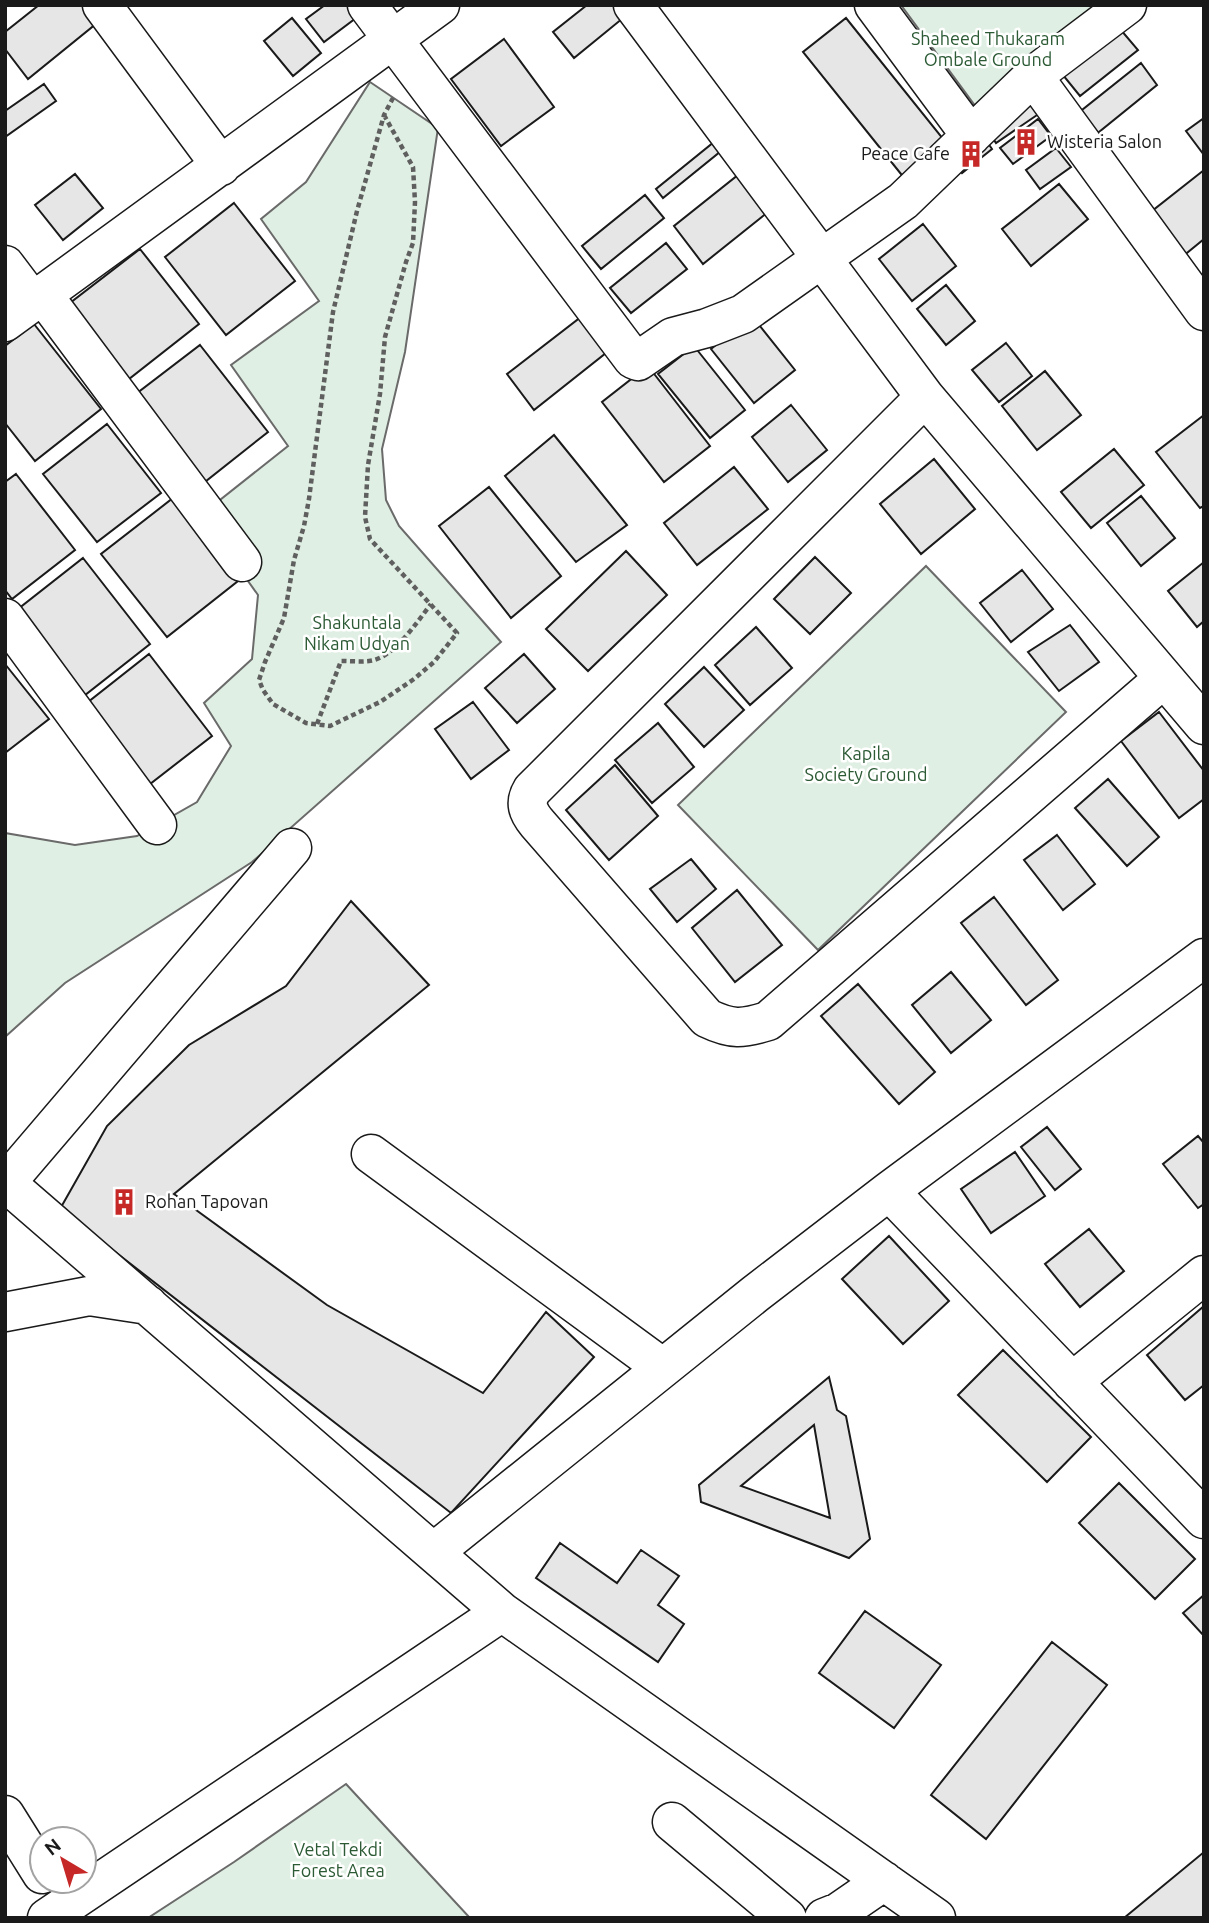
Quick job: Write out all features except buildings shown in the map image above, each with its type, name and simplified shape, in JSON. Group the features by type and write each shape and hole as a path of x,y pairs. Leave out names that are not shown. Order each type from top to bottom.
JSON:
{"street":[{"path":"102,5 221,166"},
{"path":"367,5 635,361 673,337 743,314 903,201 1033,76 1127,5"},
{"path":"27,307 221,166 402,52 440,5"},
{"path":"633,5 925,397 1204,725"},
{"path":"874,5 971,136"},
{"path":"1033,76 1204,311"},
{"path":"5,265 27,307 242,562"},
{"path":"925,397 532,790 526,802 537,823 707,1018 736,1029 751,1026 768,1021 1163,679"},
{"path":"5,618 157,825"},
{"path":"292,848 6,1182 502,1612 936,1918"},
{"path":"435,1552 755,1294 889,1191 1204,958"},
{"path":"371,1154 663,1368"},
{"path":"889,1191 1204,1519"},
{"path":"1072,1382 1204,1275"},
{"path":"5,1312 89,1296 148,1305"},
{"path":"52,1902 502,1612"},
{"path":"5,1815 28,1852"},
{"path":"672,1822 787,1918"},
{"path":"824,1918 839,1912 884,1881"}],"path":[{"path":"384,114 413,167 415,202 413,243 385,337 380,394 368,465 365,517 370,539 457,633 434,662 414,679 380,702 330,726 306,723 273,704 259,680 284,618 294,560 309,499 333,312 357,211 384,114 402,52"},
{"path":"317,724 341,661 372,661 386,654 403,639 431,604"}],"green space":[{"name":"Shaheed Thukaram Ombale Ground","path":"901,5 1118,5 979,111"},
{"name":"Shakuntala Nikam Udyan","path":"370,82 438,128 405,352 382,449 386,500 399,526 501,642 252,862 65,983 5,1037 5,833 75,845 137,836 197,802 231,746 204,703 252,659 258,595 201,515 288,446 231,365 319,301 261,219 306,182"},
{"name":"Kapila Society Ground","path":"926,566 1066,712 818,950 678,805"},
{"name":"Vetal Tekdi Forest Area","path":"346,1784 470,1918 148,1918 234,1862"}],"place":[{"name":"Wisteria Salon","path":"1026,142"},
{"name":"Peace Cafe","path":"971,154"},
{"name":"Rohan Tapovan","path":"124,1202"}]}
